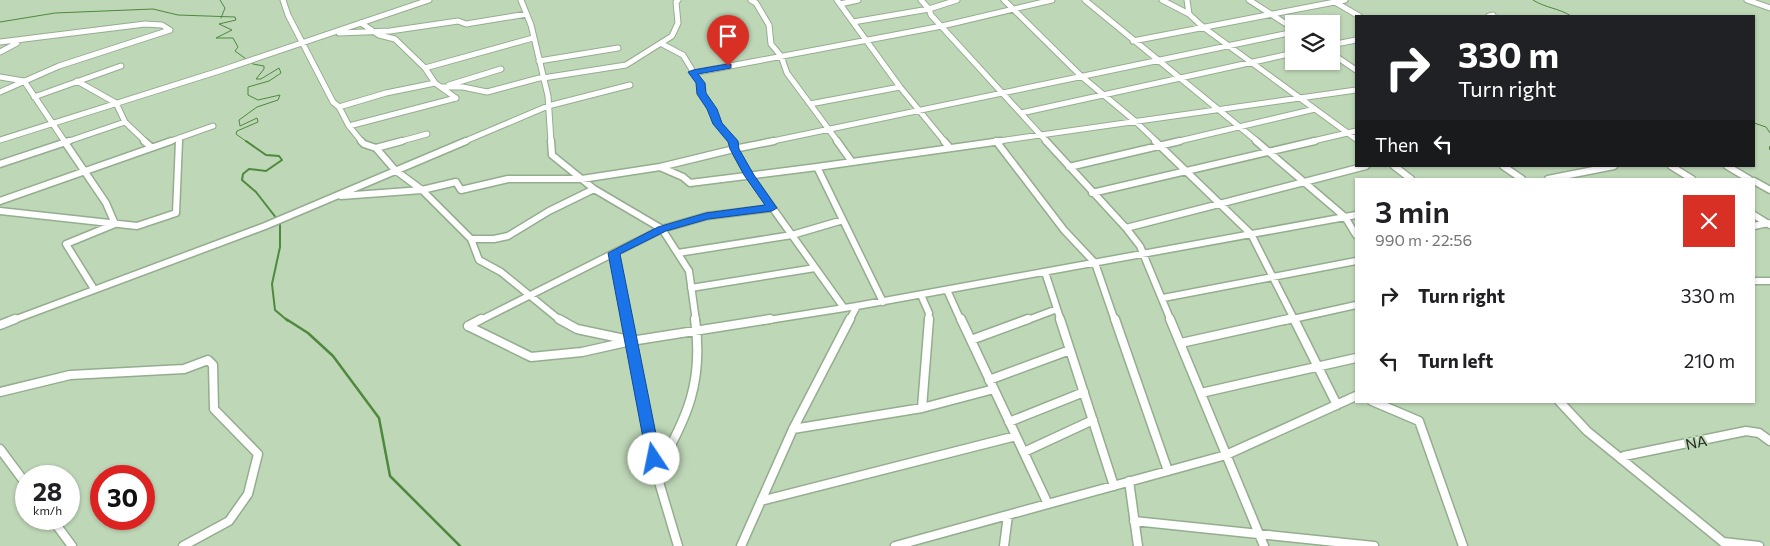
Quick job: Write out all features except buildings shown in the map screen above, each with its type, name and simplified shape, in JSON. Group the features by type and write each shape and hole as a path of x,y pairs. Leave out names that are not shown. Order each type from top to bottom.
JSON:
{"street":[{"path":"283,0 288,15 333,102 339,107 349,126 364,144 376,148 395,170 422,190 471,239 479,260 501,272 528,296 544,306 561,321 577,329 631,341"},
{"path":"0,140 429,0"},
{"path":"521,0 527,14 548,96 552,155 594,189 662,229 689,271 697,332 698,359 693,395 679,432 656,472"},
{"path":"441,87 463,87 487,92 543,78 626,65 672,36 676,30 678,12 676,2 678,0"},
{"path":"751,0 756,3 769,25 771,44 781,56 787,73 797,84 852,162"},
{"path":"858,0 838,2 900,87 950,148"},
{"path":"920,0 930,9 931,15 1041,135 1092,194 1126,228 1144,254 1264,546"},
{"path":"852,22 930,9 957,0"},
{"path":"1004,0 1081,76 1135,121 1251,234 1337,405"},
{"path":"693,72 942,26 1052,0"},
{"path":"1085,0 1239,126 1345,217 1355,233"},
{"path":"1162,0 1189,14 1203,27 1355,138"},
{"path":"1187,0 1189,14"},
{"path":"1249,0 1285,25"},
{"path":"1134,41 1345,0"},
{"path":"1747,0 1770,8"},
{"path":"1335,2 1357,15"},
{"path":"329,33 375,32 458,21 466,24 527,14"},
{"path":"349,126 456,98 435,83 425,68 394,39 380,35 361,23"},
{"path":"0,42 145,24 162,25 170,30 68,63 0,92"},
{"path":"336,196 422,190 456,182 461,190 508,179 582,179 660,167 734,149 1285,33"},
{"path":"425,68 533,38"},
{"path":"0,52 21,40"},
{"path":"1340,43 1355,40"},
{"path":"662,44 683,55 700,83 701,94 712,109 718,124 733,141 734,149 749,175 844,308"},
{"path":"539,61 618,48"},
{"path":"1021,113 1285,54"},
{"path":"1340,59 1355,69"},
{"path":"34,97 121,66"},
{"path":"441,87 501,69"},
{"path":"0,77 24,81 86,171 106,203 115,224"},
{"path":"77,81 116,103 125,122 150,147"},
{"path":"339,107 386,93 435,83"},
{"path":"0,325 265,226 548,106 630,85"},
{"path":"810,104 900,87"},
{"path":"660,167 668,173 683,175 690,183 852,162 1355,90"},
{"path":"1068,167 1315,109"},
{"path":"0,164 125,122"},
{"path":"0,201 214,126"},
{"path":"1092,194 1355,132"},
{"path":"376,148 427,134"},
{"path":"0,211 137,226 176,213 179,138"},
{"path":"996,141 1064,230 1095,263 1168,471"},
{"path":"817,166 883,302"},
{"path":"1126,228 1362,167"},
{"path":"1395,167 1410,178"},
{"path":"1504,167 1521,178"},
{"path":"1553,178 1607,167"},
{"path":"1673,167 1690,178"},
{"path":"1729,167 1747,178"},
{"path":"1583,172 1591,178"},
{"path":"1755,182 1770,190"},
{"path":"471,239 494,239 508,236 549,211 594,189"},
{"path":"772,208 706,216 662,229 468,326 531,357 582,352 631,341 883,302 1355,215"},
{"path":"1755,216 1769,224"},
{"path":"678,253 792,235 843,220"},
{"path":"94,289 66,244 115,224"},
{"path":"1755,226 1769,224"},
{"path":"614,253 656,472 678,546"},
{"path":"1163,298 1355,261"},
{"path":"691,288 815,268"},
{"path":"1045,272 1114,486"},
{"path":"1755,281 1770,282"},
{"path":"947,290 1048,504"},
{"path":"921,295 929,313 922,408"},
{"path":"1181,343 1355,305"},
{"path":"741,546 793,429 857,306"},
{"path":"971,340 1057,310"},
{"path":"989,380 1070,350"},
{"path":"1201,393 1355,358"},
{"path":"0,392 70,375 184,369 208,360 213,365 214,409 258,454 248,494 229,521 183,546"},
{"path":"793,429 922,408 994,388"},
{"path":"1010,422 1084,392"},
{"path":"894,546 1226,455 1355,396"},
{"path":"1377,403 1419,421 1463,546"},
{"path":"1561,403 1587,432 1725,544 1759,546"},
{"path":"1024,452 1093,420"},
{"name":"NA","path":"1621,459 1624,456 1746,431 1758,433 1770,442"},
{"path":"761,501 1016,436"},
{"path":"0,449 15,469"},
{"path":"1129,482 1138,546"},
{"path":"1004,546 1008,515"},
{"path":"1134,521 1374,546"},
{"path":"60,530 72,546"}],"waterway":[{"path":"220,0 225,8 222,17"},
{"path":"1533,0 1569,15"},
{"path":"0,22 55,13 153,9 178,15 222,17"},
{"path":"222,17 235,17 236,20 219,24 232,30 216,38 233,38 238,47 235,51 253,64 264,66 264,69 256,79 261,79 279,68 281,73 269,81 248,87 248,95 258,100 280,95 278,100 257,107 239,120 240,126 257,118 258,122 237,131 236,134 247,142"},
{"path":"1755,123 1766,127 1770,133"},
{"path":"246,141 266,155 279,156 282,160 266,171 249,169 243,174 242,180 256,192 277,219"},
{"path":"280,223 280,247 272,284 275,310 288,321"},
{"path":"286,319 308,333 333,356 379,418 390,476 460,546"}],"route":[{"path":"654,459 614,253 662,229 706,216 772,208 749,175 734,149 733,141 718,124 712,109 701,94 700,83 693,72 728,66"}]}
